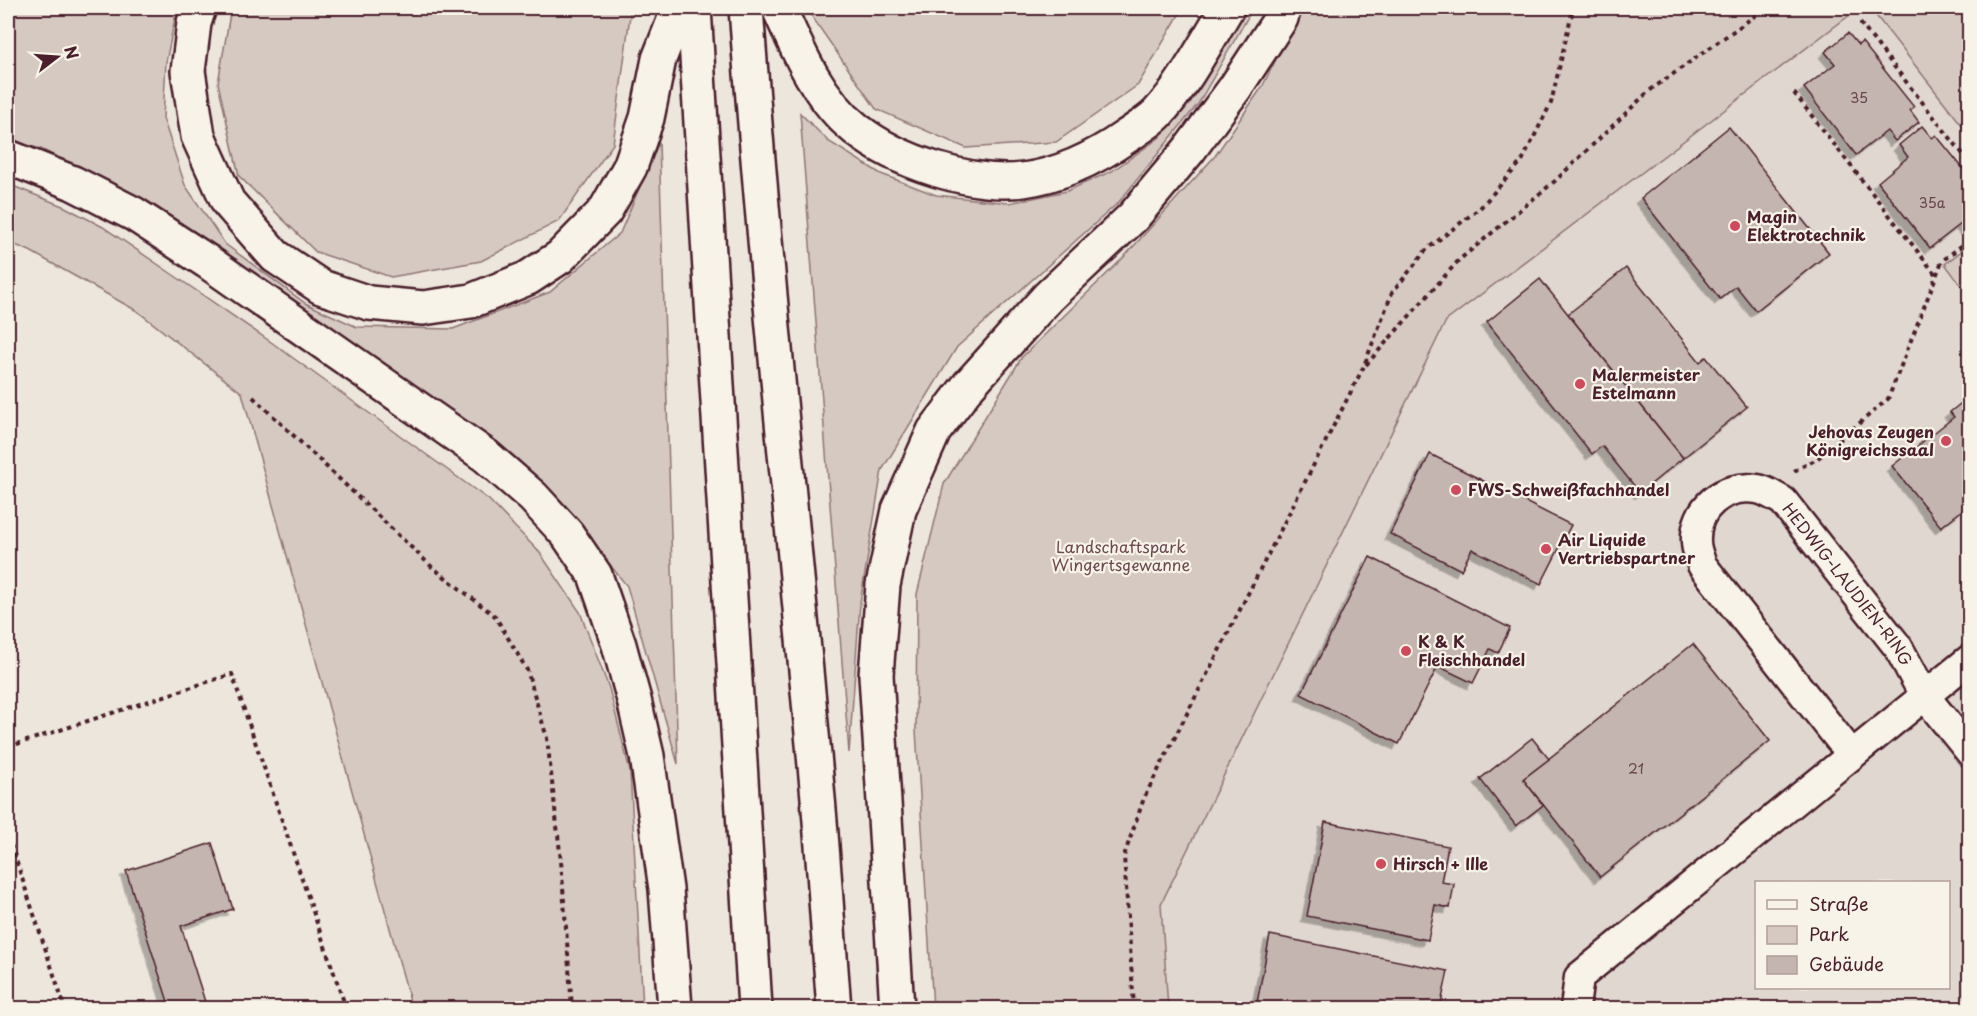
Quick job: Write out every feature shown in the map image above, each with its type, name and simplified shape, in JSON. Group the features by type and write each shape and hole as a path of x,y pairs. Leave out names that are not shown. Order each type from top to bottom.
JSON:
{"highway":[{"path":"199,8 194,23 188,71 198,136 228,202 275,256 321,287 369,303 423,309 471,301 528,278 560,257 605,212 630,167 647,118 659,59 679,8"},
{"path":"694,8 755,1008"},
{"path":"746,8 784,451 818,789 834,1008"},
{"path":"779,8 804,64 827,99 855,129 886,150 932,169 976,178 1022,180 1067,169 1113,146 1156,115 1192,66 1227,8"},
{"path":"897,1008 876,675 883,585 899,510 934,431 969,385 1048,297 1140,209 1189,150 1235,88 1281,18 1284,8"},
{"path":"8,157 73,183 134,214 208,262 486,456 533,497 567,534 595,575 619,645 647,756 665,878 675,1008"}],"street":[{"path":"1760,489 1742,488 1727,491 1715,498 1704,509 1698,521 1695,543 1702,565 1851,754"},
{"name":"HEDWIG-LAUDIEN-RING","path":"1760,489 1783,501 1898,647 1924,695 1970,752"},
{"path":"1575,1008 1580,977 1970,659"}],"path":[{"path":"1134,1008 1124,856 1144,798 1363,368 1392,293 1427,249 1480,208 1522,161 1551,103 1573,8"},
{"path":"1363,368 1459,260 1555,181 1649,91 1766,8"},
{"path":"1860,23 1970,163"},
{"path":"1794,93 1936,275"},
{"path":"1760,489 1817,459 1888,399 1942,261 1970,239"},
{"path":"253,397 432,567 495,616 527,670 547,738 561,861 572,1008"},
{"path":"8,747 232,674 346,1008"},
{"path":"8,836 65,1008"}],"shaded area":[{"path":"1859,8 1870,8 1969,134 1969,1008 1168,1008 1161,904 1446,321"}],"green space":[{"path":"22,8 177,8 166,62 163,118 185,185 225,244 305,303 357,327 453,329 550,292 620,233 659,142 678,764 627,586 571,516 153,207 41,149 8,140 8,13"},
{"path":"231,8 631,8 613,144 559,221 481,261 391,277 316,252 239,176 218,83"},
{"path":"806,8 1183,8 1138,85 1056,142 966,148 876,109"},
{"path":"1240,8 1253,8 1198,104 1119,202 957,347 882,470 860,603 849,753 800,113 828,141 881,174 936,195 1009,203 1067,191 1112,171 1159,138 1208,74"},
{"name":"Landschaftspark Wingertsgewanne","path":"1302,8 1859,8 1446,321 1161,904 1168,1008 933,1008 916,730 917,594 944,484 1022,357 1123,258 1215,156 1262,87"},
{"path":"1870,8 1969,8 1969,134"},
{"path":"8,184 65,207 103,227 271,342 489,500 540,553 580,612 609,688 630,771 643,1008 412,1008 242,393 137,311 30,251 8,242"},
{"path":"1969,245 1969,296 1945,264"}],"building":[{"path":"1848,33 1858,45 1862,42 1914,107 1910,110 1919,122 1895,141 1887,131 1856,155 1804,88 1835,64 1825,52"},
{"path":"1922,126 1932,138 1936,135 1970,177 1970,234 1961,224 1930,248 1878,182 1908,157 1899,145"},
{"name":"Magin Elektrotechnik","path":"1729,127 1829,253 1756,311 1736,286 1720,299 1641,198"},
{"path":"1626,268 1700,362 1706,357 1747,407 1683,458 1568,314"},
{"name":"Malermeister Estelmann","path":"1540,279 1683,458 1640,493 1602,446 1592,454 1487,322"},
{"name":"Jehovas Zeugen Königreichssaal","path":"1970,396 1970,504 1941,527 1892,466 1954,417 1950,412"},
{"name":"FWS-Schweißfachhandel","path":"1430,454 1571,525 1541,584 1472,549 1461,570 1390,534"},
{"name":"K & K Fleischhandel","path":"1370,557 1510,628 1498,653 1490,649 1473,683 1438,666 1399,744 1301,694"},
{"path":"1693,644 1770,741 1600,877 1523,779"},
{"path":"1532,738 1549,759 1523,779 1543,805 1516,826 1480,779"},
{"name":"Hirsch + Ille","path":"1325,822 1448,846 1441,882 1454,884 1450,908 1435,905 1428,940 1307,916"},
{"path":"212,843 233,909 181,926 207,1008 170,1008 126,871"},
{"path":"1270,935 1448,971 1440,1008 1256,1008"}],"place":[{"name":"Magin Elektrotechnik","path":"1735,226"},
{"name":"Malermeister Estelmann","path":"1580,384"},
{"name":"Jehovas Zeugen Königreichssaal","path":"1946,441"},
{"name":"FWS-Schweißfachhandel","path":"1456,490"},
{"name":"Air Liquide Vertriebspartner","path":"1546,549"},
{"name":"K & K Fleischhandel","path":"1406,651"},
{"name":"Hirsch + Ille","path":"1381,864"}]}
